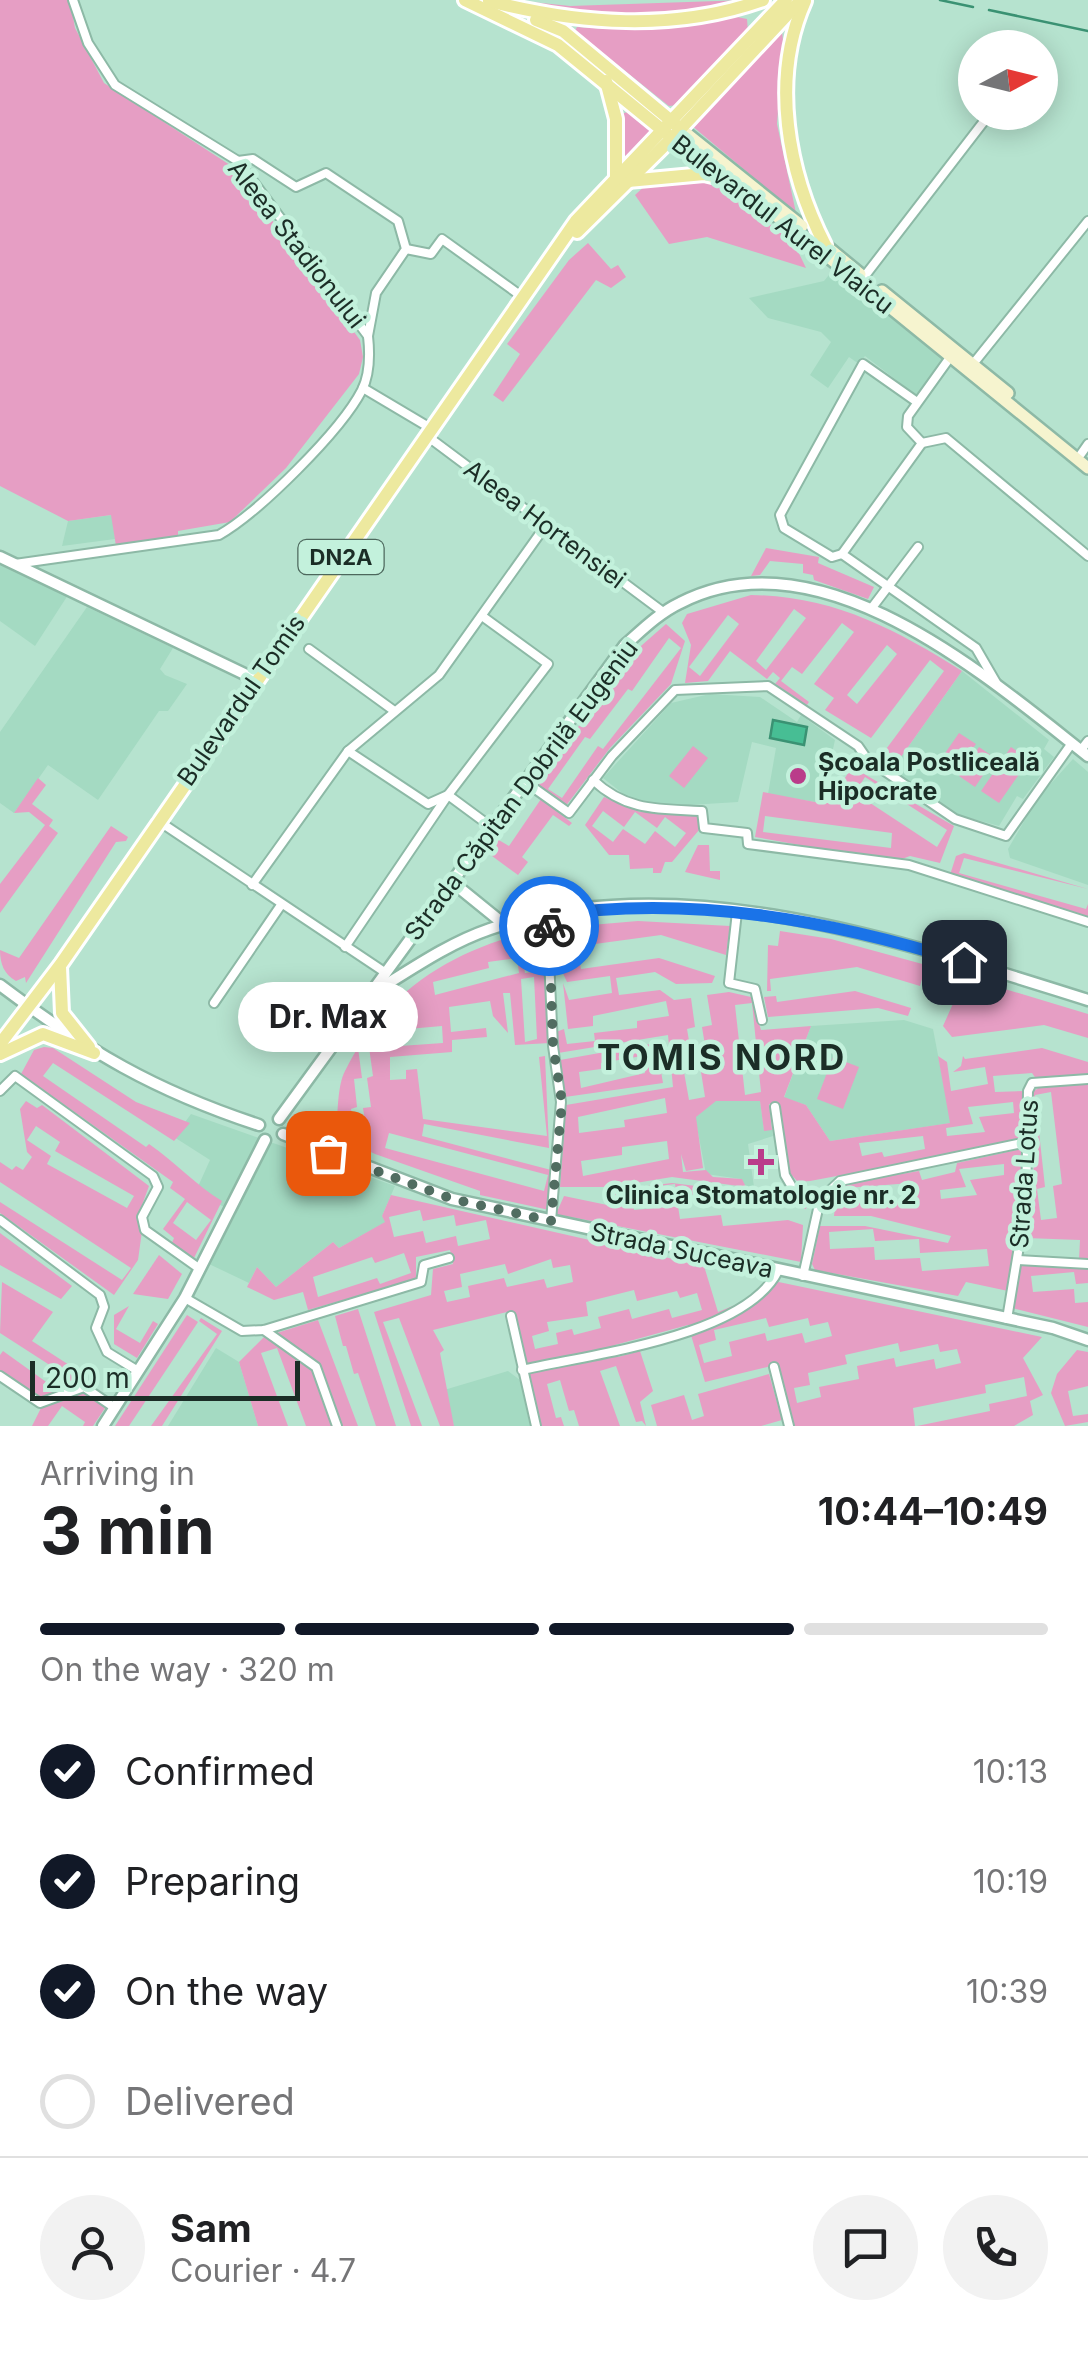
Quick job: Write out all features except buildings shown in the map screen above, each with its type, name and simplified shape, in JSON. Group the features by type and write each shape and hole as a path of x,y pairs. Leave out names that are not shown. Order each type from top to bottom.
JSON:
{"main road":[{"name":"Bulevardul Aurel Vlaicu","path":"465,0 558,45 605,79 825,245 1086,453"},
{"path":"487,1 564,19 620,22 723,12 763,0"},
{"name":"Bulevardul Tomis","path":"672,130 786,0"},
{"path":"803,0 790,60 788,127 800,192 825,245"},
{"name":"Bulevardul Tomis","path":"0,1044 61,964 550,256 803,0"},
{"name":"Bulevardul Aurel Vlaicu","path":"487,1 563,31 721,178 795,230 1088,468"},
{"path":"605,79 616,119 622,179 704,174 721,178"},
{"path":"61,964 62,1013 94,1053"},
{"path":"0,1054 43,1034 94,1053"}],"street":[{"name":"Aleea Stadionului","path":"73,0 88,42 114,85 238,161 368,336 363,388"},
{"path":"864,277 977,130"},
{"path":"238,161 252,159 296,187 326,173 398,221 406,249 376,294 368,336"},
{"path":"973,364 1088,221"},
{"path":"406,249 431,254 442,240 524,298"},
{"path":"922,442 907,427 917,402 950,356"},
{"path":"917,402 863,364 780,515 784,528 832,557 842,554 922,442 946,438 1088,556"},
{"path":"16,564 218,534 247,519 294,472 363,388"},
{"name":"Aleea Hortensiei","path":"363,388 429,432 546,526 663,612"},
{"path":"252,885 348,751 439,675 546,526"},
{"path":"871,609 918,547"},
{"path":"842,554 976,648 989,665 999,689"},
{"path":"0,557 256,678"},
{"name":"Strada Căpitan Dobrilă Eugeniu","path":"279,1119 625,644 682,601 732,586 792,583 834,593 871,609 999,689 1082,748"},
{"path":"345,947 448,795 548,664 482,616"},
{"path":"309,650 393,710"},
{"path":"524,781 569,813 593,780 675,690 768,686 858,746 868,759 955,819 1006,836 1082,748"},
{"path":"348,751 428,804 448,795"},
{"path":"593,780 613,800 642,809 702,811 704,828 747,833 748,844 908,866 1088,922"},
{"path":"448,795 490,826"},
{"path":"158,820 386,973"},
{"path":"452,882 505,925"},
{"path":"214,1002 281,905"},
{"path":"371,994 448,947 505,925 547,916 644,907 736,912 919,948 1088,1000"},
{"path":"736,912 729,983 754,989 762,1020"},
{"path":"547,916 553,1046 562,1102 551,1221"},
{"path":"0,985 94,1053 141,1080 259,1125 265,1140 185,1298 103,1426"},
{"path":"0,1091 15,1076 153,1176 158,1187 142,1217 145,1230 200,1268"},
{"name":"Strada Lotus","path":"1006,1320 1018,1260 1032,1083 1088,1079"},
{"path":"775,1107 785,1175 795,1192 820,1200"},
{"path":"259,1125 268,1117 279,1119 283,1134 273,1142 265,1140"},
{"name":"Strada Suceava","path":"283,1134 452,1199 1088,1340"},
{"path":"803,1276 820,1200 840,1181 1027,1142"},
{"path":"0,1220 100,1294 104,1307 96,1328 107,1352 138,1371"},
{"path":"185,1298 242,1331 264,1330 421,1282 424,1266 450,1258"},
{"path":"1018,1260 1088,1264"},
{"path":"522,1370 685,1333 758,1299 778,1271"},
{"path":"510,1316 536,1426"},
{"path":"264,1330 316,1366 337,1426"},
{"path":"774,1367 788,1424 776,1426"},
{"path":"0,1376 40,1403 84,1387 115,1408"}],"shaded area":[{"path":"0,0 70,0 75,28 104,83 233,167 360,340 363,357 359,374 286,468 230,522 116,546 111,515 68,521 0,486"},
{"path":"513,0 570,6 747,0 689,13 630,17 571,13"},
{"path":"747,19 748,32 679,105 669,106 575,31 577,27 609,29"},
{"path":"777,30 782,31 783,41 777,124 796,213 691,125"},
{"path":"627,112 650,131 627,156 623,155 622,114"},
{"path":"710,180 793,241 806,268 707,237 669,244 635,195 648,183"},
{"path":"588,243 611,269 618,265 626,277 611,288 596,280 503,402 493,395 520,354 507,344 569,260"},
{"path":"833,270 946,359 917,396 865,356 859,364 849,357 828,388 810,375 831,342 821,332 768,318 749,298 824,281"},
{"path":"112,515 115,539 62,546 68,521"},
{"path":"766,548 819,557 818,563 874,587 868,599 814,580 813,575 803,573 803,564 770,561 760,575 751,576"},
{"path":"0,565 68,595 35,646 0,621"},
{"path":"751,595 809,601 887,629 962,671 891,771 878,760 944,671 930,660 871,738 825,710 834,698 814,684 854,632 842,623 802,674 792,667 781,681 809,702 807,705 775,684 780,678 773,672 767,679 730,651 708,681 685,683 691,645 682,623 687,614","holes":["794,609 806,618 766,670 756,661","728,615 739,624 700,676 689,667","887,645 897,654 857,704 847,695"]},
{"path":"87,607 173,648 160,669 187,684 168,711 159,711 98,800 48,765 14,813 0,803 0,732"},
{"path":"666,624 685,641 671,684 610,748 565,807 535,785 633,653","holes":["669,638 681,648 603,749 598,746 562,798 548,789 585,737 590,739 628,689 632,691"]},
{"path":"962,671 1049,740 1044,749 1054,757 1023,799 1017,796 999,826 955,814 891,771"},
{"path":"710,694 760,697 797,722 801,715 835,740 821,803 768,794 776,748 752,742 738,802 641,808 603,778 671,703"},
{"path":"773,720 807,727 804,745 770,738"},
{"path":"959,733 976,744 955,773 939,762"},
{"path":"693,746 708,758 684,788 669,776"},
{"path":"979,747 995,758 975,787 959,776"},
{"path":"1011,747 1029,760 999,803 981,791"},
{"path":"1073,759 1088,772 1088,885 1010,858 1008,849 1037,799"},
{"path":"852,767 954,826 940,863 910,856 894,862 755,837 763,792 820,803 822,797 832,798","holes":["865,777 947,830 937,847 855,793","765,816 892,833 891,848 763,832"]},
{"path":"38,778 46,785 32,804 53,820 49,826 58,833 0,913 0,884 45,825 29,812 14,813"},
{"path":"604,797 640,812 699,812 699,830 672,862 665,862 661,873 653,873 653,868 630,869 629,855 609,855 585,825","holes":["603,811 624,827 635,812 657,828 665,817 686,833 675,847 655,831 645,844 623,829 613,842 592,826"]},
{"path":"541,799 572,823 569,826 553,815 522,857 528,862 518,875 488,853 497,839 509,846"},
{"path":"111,826 128,837 126,841 116,842 26,983 25,977 16,981 4,968 0,950 19,958"},
{"path":"698,845 709,845 710,871 720,871 720,880 685,872"},
{"path":"964,853 1088,889 964,858 959,873 1086,909 1088,904 1088,919 950,875 956,856"},
{"path":"638,921 730,926 726,955 661,935 573,947 574,959 569,960 567,948 558,948 556,928"},
{"path":"780,931 831,939 926,965 920,986 857,967 770,979 771,991 767,991 768,945 778,946"},
{"path":"518,935 525,973 548,970 550,1043 515,1045 510,993 503,993 508,1033 493,1016 490,1001 449,1007 451,1032 486,1028 487,1037 452,1040 452,1052 390,1057 390,1080 406,1079 406,1070 417,1069 423,1119 547,1136 539,1057 545,1056 549,1148 424,1124 422,1136 555,1171 549,1210 480,1195 480,1191 375,1154 331,1133 336,1133 342,1077 359,1046 376,1023 415,984 490,944","holes":["517,958 519,973 435,995 433,982 489,968 488,962","534,977 537,1039 525,1042 521,979","442,1026 443,1043 386,1047 385,1031","369,1047 373,1076 367,1078 371,1107 363,1108 367,1135 354,1137 354,1079 362,1078 358,1048","389,1133 548,1175 544,1191 385,1148"]},
{"path":"659,958 715,976 712,983 676,984 655,972 616,978 619,995 660,990 674,1000 691,998 695,1027 687,1029 694,1070 684,1072 689,1100 705,1097 701,1072 709,1070 702,1027 712,1025 707,995 729,992 751,997 761,1030 811,1026 784,1097 806,1105 830,1141 950,1123 938,1056 947,1062 951,1091 988,1084 985,1067 953,1072 961,1066 963,1056 965,1059 1042,1048 1088,1062 1088,1076 1037,1080 1032,1073 993,1076 995,1092 1025,1091 1024,1141 798,1182 787,1170 779,1106 769,1104 772,1130 764,1131 760,1101 716,1101 696,1117 703,1168 686,1171 681,1154 683,1172 706,1170 713,1177 742,1179 746,1187 672,1177 611,1187 560,1187 566,1105 673,1087 668,1035 558,1053 556,1032 564,1029 567,1044 595,1041 594,1033 637,1028 637,1021 669,1016 666,1001 593,1016 593,1026 568,1029 563,983 569,1000 612,993 610,976 567,982 560,967 580,964 581,969","holes":["752,1003 761,1092 745,1095 735,1005","665,1098 667,1113 624,1120 625,1127 579,1133 578,1117","1013,1102 1014,1113 979,1117 985,1132 947,1136 946,1128 973,1124 968,1107","923,1136 925,1149 884,1157 882,1152 862,1156 859,1143","667,1141 669,1159 583,1176 581,1161 622,1155 622,1147"]},
{"path":"965,977 1088,1014 1088,1038 1044,1025 952,1037 943,1026"},
{"path":"855,991 911,1008 908,1016 878,1008 768,1017 764,997 776,996 777,1002"},
{"path":"904,1020 933,1029 951,1123 830,1141 806,1105 784,1098 811,1026"},
{"path":"656,1043 663,1083 565,1097 560,1060","holes":["642,1056 645,1073 581,1088 579,1072 601,1069 601,1063"]},
{"path":"53,1048 136,1102 190,1123 174,1141 53,1063 43,1076 146,1147 149,1144 222,1201 194,1258 171,1245 174,1238 163,1229 185,1199 170,1188 173,1182 21,1074 34,1050","holes":["187,1202 211,1220 196,1240 173,1223"]},
{"path":"833,1057 859,1067 843,1109 817,1099"},
{"path":"1088,1083 1088,1261 1079,1260 1080,1240 1026,1238 1029,1213 1035,1212 1031,1093 1040,1087","holes":["1051,1092 1062,1184 1053,1186 1057,1218 1041,1220 1037,1189 1045,1187 1035,1095"]},
{"path":"26,1101 37,1108 42,1105 149,1186 138,1216 142,1231 138,1260 114,1295 0,1213 0,1202 122,1280 131,1268 0,1182 0,1162 12,1170 16,1166 23,1170 32,1157 27,1152 20,1109","holes":["36,1126 60,1142 55,1151 134,1196 127,1208 47,1164 51,1156 27,1140"]},
{"path":"715,1101 760,1101 764,1130 772,1130 773,1136 748,1144 754,1187 746,1187 741,1179 706,1174 695,1117"},
{"path":"191,1114 395,1186 382,1216 386,1222 339,1248 333,1242 276,1287 257,1267 249,1283 209,1264 236,1214 196,1191 210,1160 174,1137"},
{"path":"1021,1149 1023,1205 1008,1291 966,1282 958,1296 815,1270 812,1264 820,1226 865,1226 948,1243 951,1236 871,1216 834,1216 836,1198 829,1198 842,1184 919,1171 922,1180 955,1172 957,1163","holes":["1004,1164 1004,1175 970,1180 977,1195 941,1199 940,1190 966,1187 959,1169","911,1183 913,1199 871,1206 869,1199 849,1202 846,1188","873,1229 875,1241 919,1239 920,1253 987,1249 989,1266 922,1271 920,1258 875,1260 874,1247 830,1249 829,1232"]},
{"path":"672,1183 808,1200 806,1209 786,1202 724,1208 722,1192 677,1196 675,1184 632,1189 634,1210 678,1206 680,1219 721,1215 723,1226 788,1220 803,1225 801,1262 556,1214 564,1196 612,1206 616,1190"},
{"path":"391,1195 704,1266 718,1312 752,1298 769,1280 1042,1337 1023,1358 1043,1395 1030,1401 1033,1415 1014,1426 917,1426 990,1411 989,1404 1027,1396 1024,1377 985,1385 986,1393 913,1408 915,1426 793,1426 776,1365 705,1382 688,1325 615,1345 618,1357 640,1351 653,1391 640,1402 646,1426 642,1421 636,1422 616,1366 600,1371 620,1426 579,1426 574,1410 569,1411 560,1380 547,1384 556,1418 561,1417 564,1426 539,1426 511,1311 433,1330 444,1350 440,1353 454,1426 440,1426 399,1318 383,1322 422,1426 411,1426 374,1312 431,1295 433,1269 453,1264 450,1250 416,1257 416,1279 308,1310 303,1292 274,1300 247,1287 257,1267 276,1287 333,1242 339,1248 385,1222 382,1216","holes":["420,1210 423,1221 454,1215 456,1226 486,1220 490,1239 458,1246 456,1236 426,1243 423,1231 394,1237 389,1217","404,1253 411,1273 380,1284 377,1278 318,1297 313,1277 372,1257 375,1263","551,1259 553,1268 570,1265 573,1282 547,1288 544,1279 507,1287 504,1278 468,1286 470,1297 447,1302 444,1291 462,1287 460,1274 505,1264 508,1274","634,1290 637,1301 677,1291 680,1298 697,1293 702,1310 672,1318 669,1309 632,1319 629,1309 598,1317 601,1328 574,1335 572,1329 556,1333 558,1344 535,1349 532,1336 549,1331 547,1322 588,1316 586,1302","766,1318 769,1327 808,1318 810,1326 828,1322 832,1336 805,1343 802,1333 767,1341 765,1333 729,1342 732,1356 704,1363 699,1345 716,1340 714,1330","898,1343 900,1352 938,1344 940,1352 957,1349 961,1363 936,1369 934,1359 896,1367 894,1358 857,1366 859,1379 819,1387 821,1397 797,1403 794,1388 810,1385 808,1373 847,1364 845,1355"]},
{"path":"0,1233 72,1286 61,1299 0,1265"},
{"path":"159,1255 182,1274 168,1299 133,1294"},
{"path":"1021,1263 1088,1267 1088,1283 1076,1284 1074,1272 1031,1276 1033,1292 1074,1289 1075,1303 1088,1302 1088,1327 1012,1308"},
{"path":"2,1282 53,1312 32,1341 80,1372 73,1385 107,1405 93,1426 83,1426 85,1422 62,1406 48,1426 32,1426 44,1402 0,1370 0,1355 3,1351 49,1384 59,1371 0,1333"},
{"path":"129,1306 116,1329 140,1343 153,1321 158,1324 137,1358 114,1344 114,1315"},
{"path":"358,1309 396,1426 376,1426 358,1373 354,1374 343,1346 335,1316"},
{"path":"187,1315 198,1322 129,1426 115,1426"},
{"path":"201,1318 222,1331 162,1426 151,1426 217,1334 199,1321"},
{"path":"318,1320 358,1426 306,1426 277,1348 261,1353 288,1426 258,1426 239,1362 264,1337"},
{"path":"216,1348 239,1362 258,1426 168,1426"},
{"path":"1077,1350 1088,1352 1088,1386 1068,1391 1073,1416 1088,1414 1088,1422 1065,1426 1051,1393 1057,1374"},
{"path":"508,1371 520,1380 530,1426 454,1426 444,1390"},
{"path":"769,1374 782,1420 761,1426 657,1426 651,1405 684,1395 692,1420 704,1416 698,1394"}],"waterway":[{"path":"940,0 973,7"},
{"path":"989,10 1088,31"}],"way so far":[{"path":"328,1153 452,1199 551,1221 557,1191 562,1102 553,1046 549,926"}],"place":[{"name":"Școala Postliceală Hipocrate","path":"798,776"},
{"name":"Dr. Max","path":"328,1153"},
{"name":"Clinica Stomatologie nr. 2","path":"761,1162"}],"district":[{"name":"TOMIS NORD","path":"722,1058"}],"route":[{"path":"549,926 547,916 581,910 663,907 736,912 822,926 964,962"}]}
